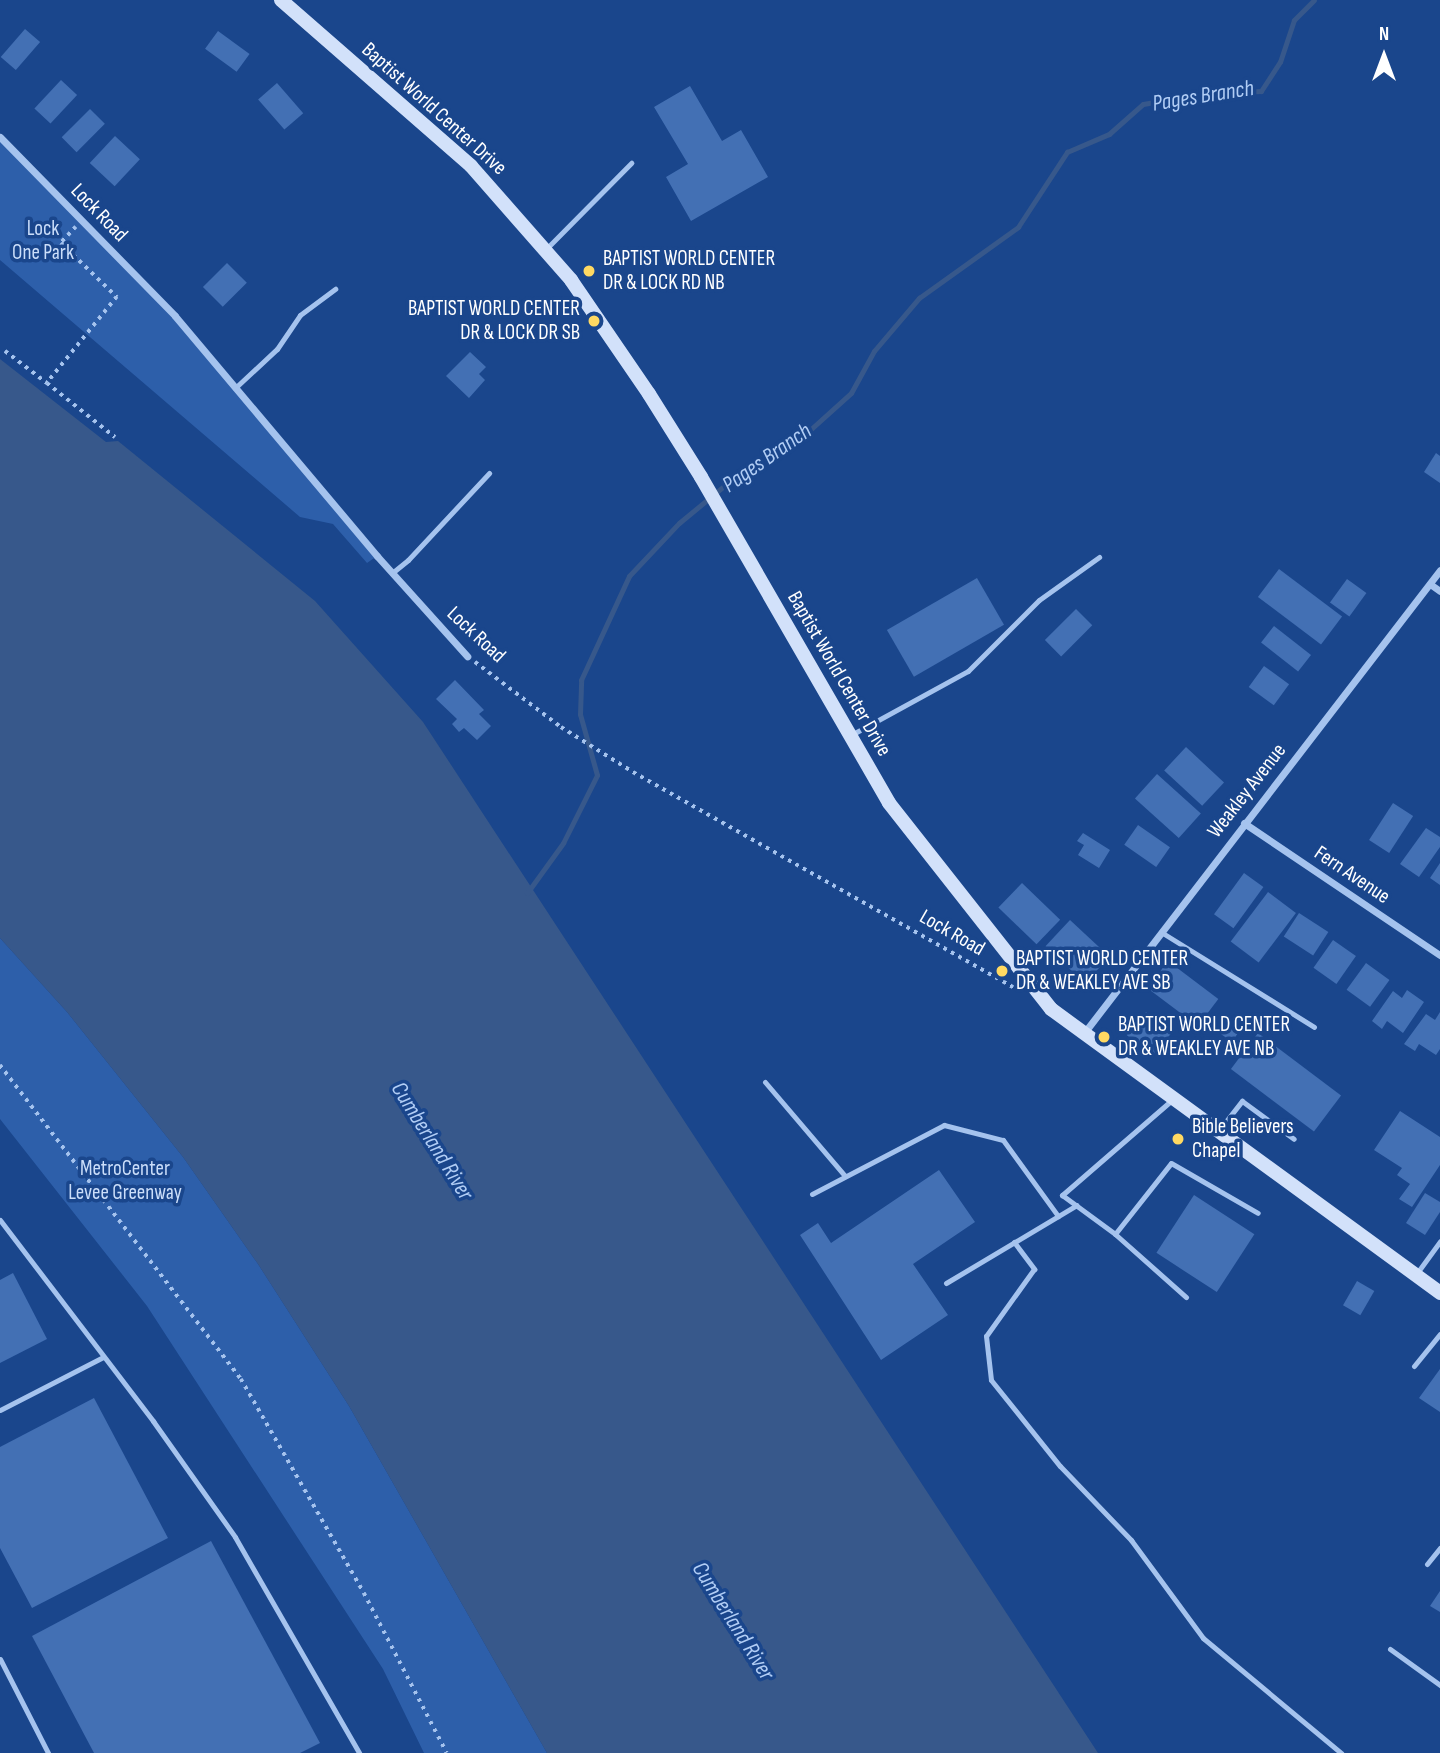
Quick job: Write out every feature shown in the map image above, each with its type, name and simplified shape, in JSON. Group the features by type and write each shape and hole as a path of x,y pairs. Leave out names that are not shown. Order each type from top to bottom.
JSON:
{"street":[{"name":"Baptist World Center Drive","path":"281,0 471,166 570,279 649,394 790,629 889,803 1051,1009 1440,1293"},
{"name":"Lock Road","path":"0,137 175,316 392,573 467,656"},
{"name":"Weakley Avenue","path":"1083,1034 1440,570"},
{"path":"1430,584 1440,591"},
{"name":"Fern Avenue","path":"1244,823 1440,955"}],"lane":[{"path":"545,250 631,163"},
{"path":"235,388 277,349 300,315 335,289"},
{"path":"392,573 408,560 489,473"},
{"path":"851,735 968,671 1039,600 1100,557"},
{"path":"1161,932 1314,1027"},
{"path":"765,1082 845,1177"},
{"path":"1173,1099 1062,1195 1115,1234 1185,1297"},
{"path":"1219,1132 1242,1101 1294,1139"},
{"path":"812,1194 944,1125 1003,1140 1058,1216"},
{"path":"1115,1234 1171,1163 1258,1213"},
{"path":"946,1283 1077,1205"},
{"path":"0,1220 153,1421 235,1537 359,1753"},
{"path":"1416,1275 1440,1241"},
{"path":"1014,1242 1034,1269 986,1336 991,1380 1059,1466 1131,1539 1203,1639 1341,1753"},
{"path":"1414,1366 1440,1334"},
{"path":"0,1410 103,1357"},
{"path":"1427,1564 1440,1548"},
{"path":"1390,1648 1440,1685"},
{"path":"0,1659 48,1753"}],"path":[{"path":"47,383 117,297 61,243 82,221"},
{"path":"5,351 115,437"},
{"name":"Lock Road","path":"467,656 561,727 633,772 1019,991"},
{"path":"0,1065 241,1379 364,1593 447,1753"}],"green space":[{"name":"Lock One Park","path":"0,137 175,316 377,556 367,563 333,524 300,517 0,260"},
{"name":"MetroCenter Levee Greenway","path":"0,938 67,1012 183,1157 258,1264 349,1406 547,1753 424,1753 383,1669 147,1306 0,1119"}],"water":[{"name":"Cumberland River","path":"0,359 106,442 118,441 315,601 423,722 1098,1753 547,1753 349,1406 258,1264 183,1157 67,1012 0,938"}],"building":[{"path":"25,29 40,42 16,70 1,57"},
{"path":"218,31 250,54 237,72 205,49"},
{"path":"61,80 77,95 50,124 34,109"},
{"path":"277,83 303,113 284,130 258,99"},
{"path":"690,86 722,141 741,130 768,177 691,221 666,177 688,164 654,107"},
{"path":"90,109 105,124 77,152 62,137"},
{"path":"115,136 140,159 115,186 90,163"},
{"path":"227,263 247,283 223,307 203,287"},
{"path":"470,352 486,367 479,374 485,380 469,398 446,376"},
{"path":"1436,453 1440,456 1440,483 1424,472"},
{"path":"1279,569 1342,617 1321,644 1258,597"},
{"path":"977,578 1004,625 914,677 887,630"},
{"path":"1347,579 1366,593 1349,617 1330,602"},
{"path":"1076,609 1092,625 1061,656 1045,640"},
{"path":"1274,626 1311,655 1298,671 1261,643"},
{"path":"1264,666 1289,684 1274,705 1249,687"},
{"path":"455,680 484,710 479,714 491,726 477,740 464,728 459,732 452,724 457,719 436,699"},
{"path":"1186,747 1224,782 1202,806 1164,770"},
{"path":"1157,774 1201,813 1179,838 1135,799"},
{"path":"1393,803 1413,816 1389,853 1369,840"},
{"path":"1138,825 1170,847 1156,867 1124,845"},
{"path":"1426,828 1440,837 1440,847 1419,877 1400,864"},
{"path":"1083,833 1110,850 1099,868 1078,855 1084,845 1077,841"},
{"path":"1440,863 1440,885 1430,878"},
{"path":"1244,873 1263,887 1233,928 1214,914"},
{"path":"1022,883 1060,920 1037,944 998,907"},
{"path":"1268,892 1296,913 1259,963 1231,942"},
{"path":"1299,913 1328,932 1313,956 1284,936"},
{"path":"1070,920 1109,957 1085,983 1045,946"},
{"path":"1333,940 1356,956 1336,984 1313,968"},
{"path":"1168,961 1218,999 1198,1026 1148,988"},
{"path":"1366,963 1389,980 1370,1007 1347,990"},
{"path":"1407,990 1424,1002 1403,1033 1387,1021 1382,1029 1372,1021 1393,991 1402,998"},
{"path":"1146,1012 1171,1033 1152,1056 1127,1035"},
{"path":"1440,1012 1440,1049 1436,1055 1419,1044 1415,1051 1404,1044 1426,1014 1435,1020"},
{"path":"1222,1014 1242,1028 1232,1042 1212,1028"},
{"path":"1258,1033 1341,1096 1314,1132 1231,1069"},
{"path":"1400,1111 1440,1137 1440,1165 1412,1207 1399,1199 1410,1184 1397,1175 1402,1168 1374,1150"},
{"path":"939,1170 975,1222 913,1264 948,1315 881,1360 800,1235 818,1223 831,1243"},
{"path":"1425,1193 1440,1202 1440,1212 1425,1235 1406,1223"},
{"path":"1194,1195 1254,1234 1217,1292 1156,1253"},
{"path":"13,1273 47,1339 0,1363 0,1280"},
{"path":"1357,1281 1374,1291 1360,1315 1343,1305"},
{"path":"1440,1369 1440,1412 1419,1398"},
{"path":"94,1398 168,1538 32,1608 0,1548 0,1447"},
{"path":"211,1541 320,1743 300,1753 94,1753 32,1636"},
{"path":"1440,1591 1440,1612 1430,1606"}],"waterway":[{"name":"Pages Branch","path":"527,893 563,843 597,775 580,714 581,680 629,576 679,523 753,462 811,429 851,393 874,351 919,298 1018,227 1067,152 1109,134 1143,104 1200,94 1261,91 1280,62 1294,20 1314,0"}],"place":[{"name":"BAPTIST WORLD CENTER DR & LOCK RD NB","path":"589,271"},
{"name":"BAPTIST WORLD CENTER DR & LOCK DR SB","path":"594,321"},
{"name":"BAPTIST WORLD CENTER DR & WEAKLEY AVE SB","path":"1002,971"},
{"name":"BAPTIST WORLD CENTER DR & WEAKLEY AVE NB","path":"1104,1037"},
{"name":"Bible Believers Chapel","path":"1178,1139"}]}
